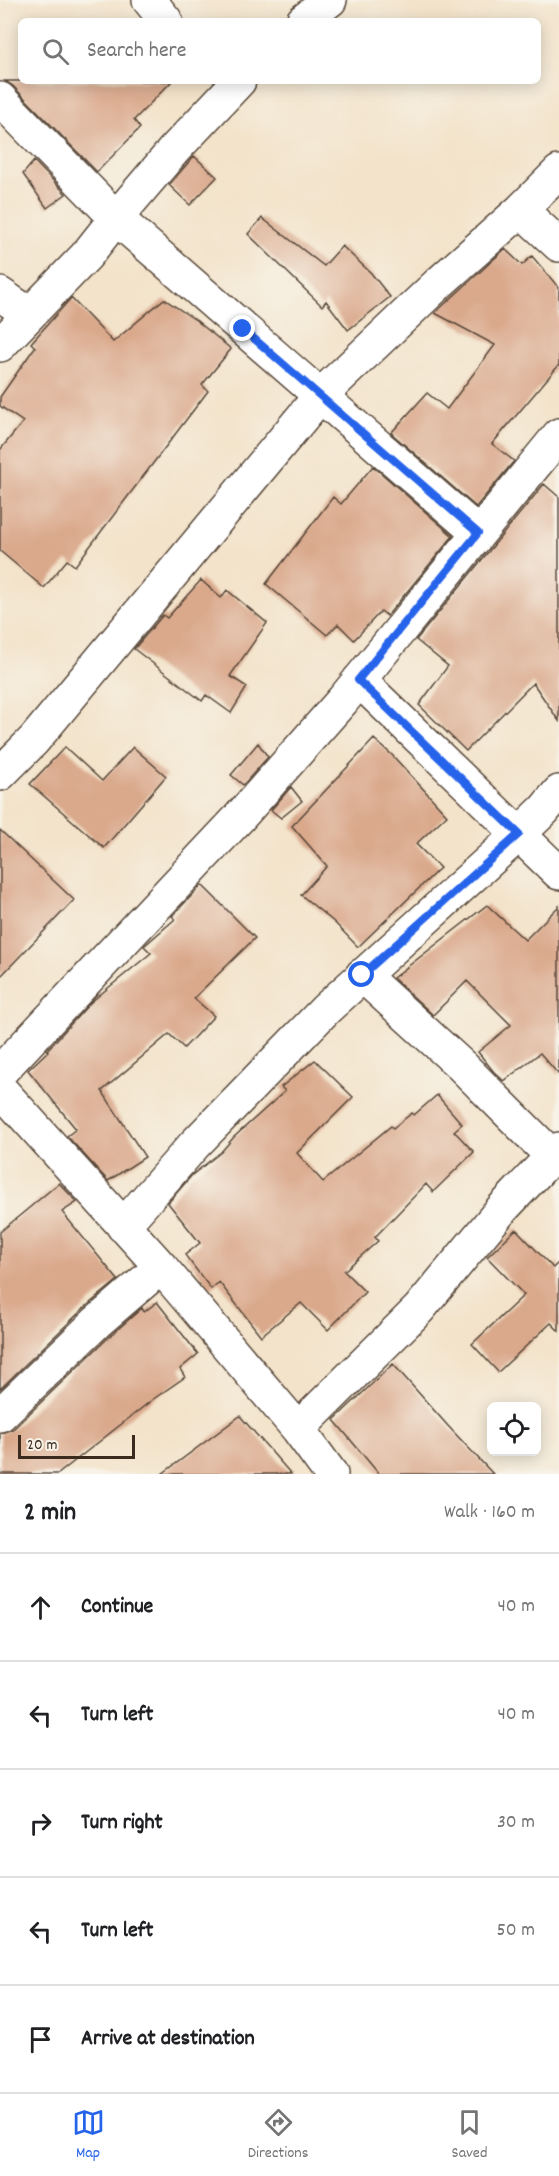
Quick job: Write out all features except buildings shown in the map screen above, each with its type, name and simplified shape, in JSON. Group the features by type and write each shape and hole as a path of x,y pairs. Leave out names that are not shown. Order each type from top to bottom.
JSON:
{"street":[{"path":"149,0 164,18"},
{"path":"307,18 330,0"},
{"path":"0,345 86,256 226,86"},
{"path":"0,99 116,218 478,533"},
{"path":"0,774 34,740 320,396 559,172"},
{"path":"521,210 559,245"},
{"path":"0,294 29,314"},
{"path":"331,1474 298,1429 160,1267 3,1094 358,680 559,435"},
{"path":"358,680 559,873"},
{"path":"123,1226 194,1145 326,1009 519,834 559,792"},
{"path":"298,1429 419,1309 502,1209 556,1153 362,975"},
{"path":"0,1415 97,1322 160,1267"}],"route":[{"path":"243,329 478,533 358,680 519,834 362,975"}]}
